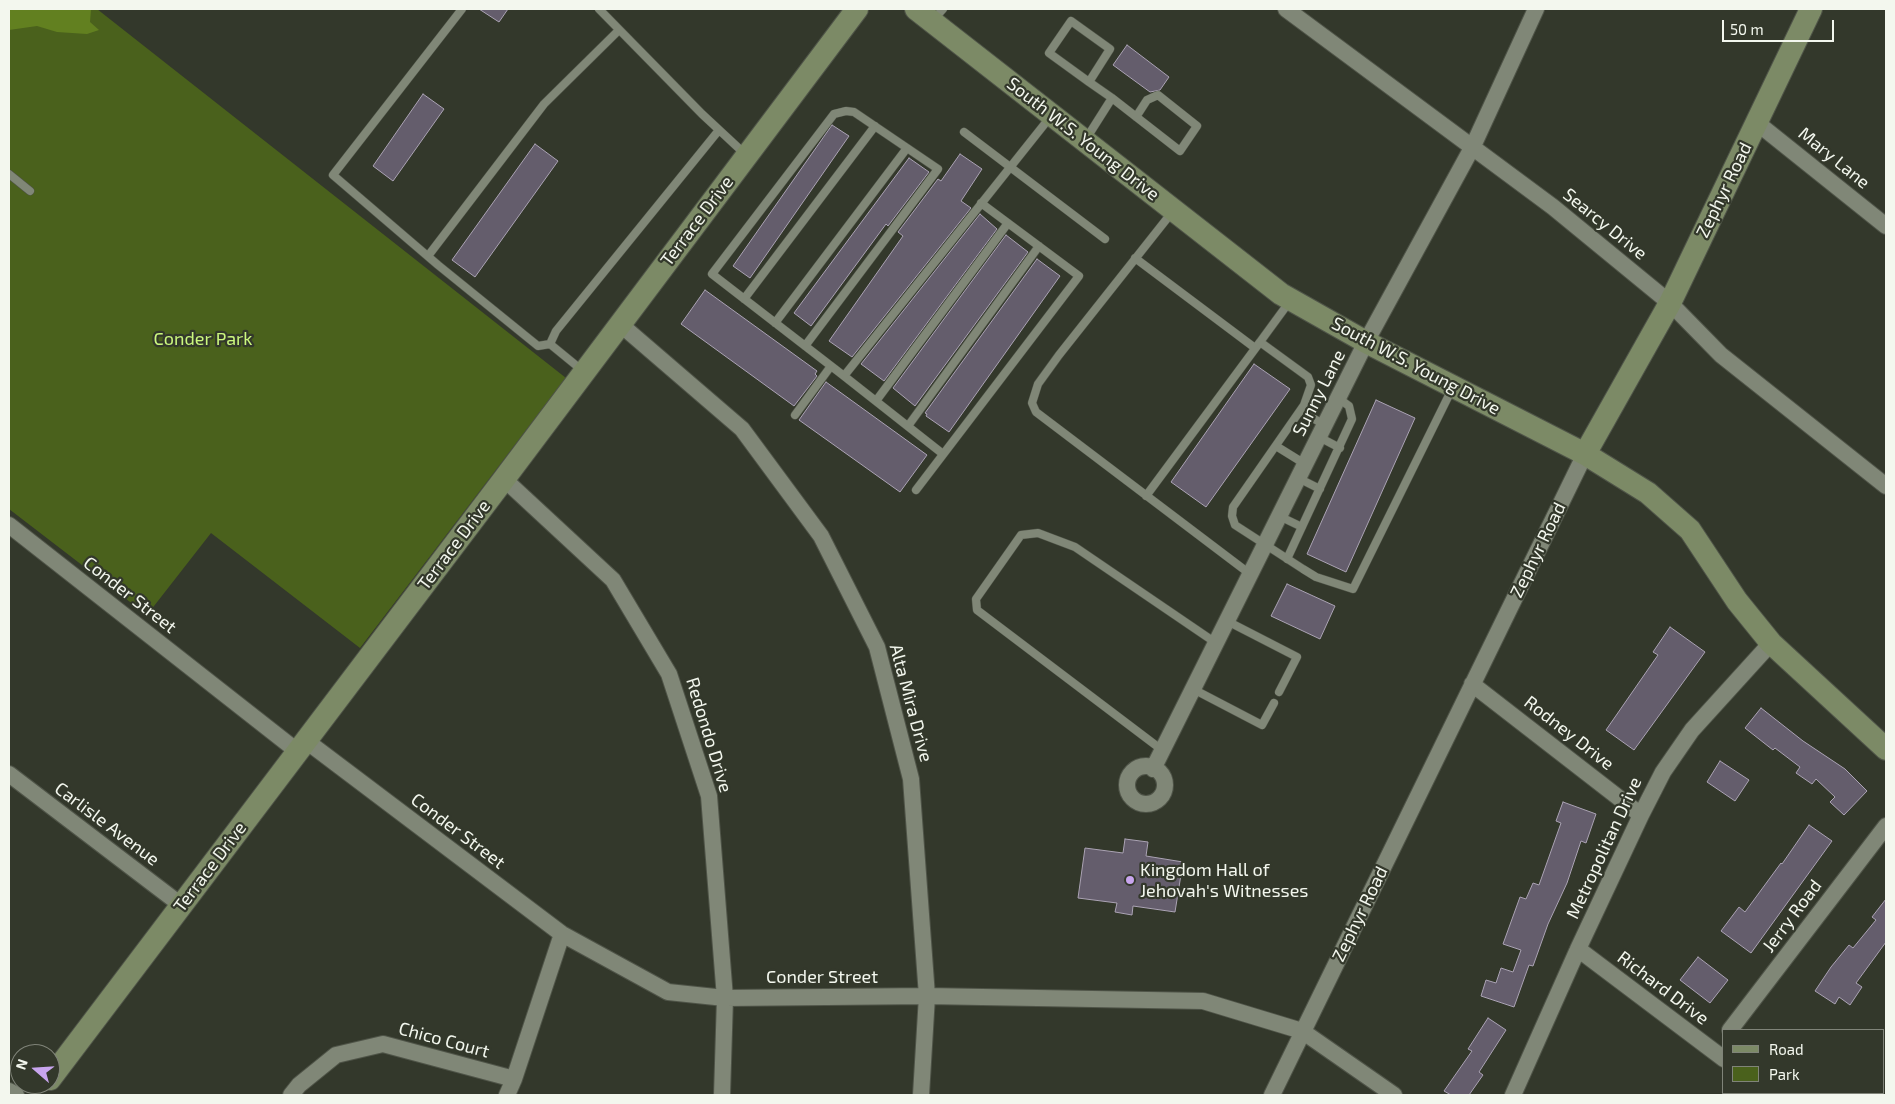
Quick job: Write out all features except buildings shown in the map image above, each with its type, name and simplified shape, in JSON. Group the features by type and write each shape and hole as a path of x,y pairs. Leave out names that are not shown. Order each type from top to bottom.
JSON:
{"street":[{"name":"Terrace Drive","path":"60,1066 857,9"},
{"name":"Searcy Drive","path":"1286,9 1554,207 1670,303 1721,355 1886,486"},
{"name":"Sunny Lane","path":"1153,769 1366,342 1473,146 1536,9"},
{"name":"Zephyr Road","path":"1272,1095 1586,454 1670,303 1811,9"},
{"name":"South W.S. Young Drive","path":"930,13 1052,114 1281,294 1366,342 1586,454 1648,493 1690,530 1737,601 1772,643 1886,749"},
{"name":"Mary Lane","path":"1756,122 1886,226"},
{"name":"Alta Mira Drive","path":"620,324 742,429 821,536 877,647 911,779 927,996 921,1095"},
{"name":"Redondo Drive","path":"504,479 612,580 668,674 709,796 725,998 722,1095"},
{"name":"Conder Street","path":"9,525 301,745 562,934 668,992 725,998 927,996 1203,1001 1302,1031 1394,1095"},
{"name":"Metropolitan Drive","path":"1513,1095 1578,949 1663,772 1692,730 1772,643"},
{"name":"Rodney Drive","path":"1472,684 1641,815"},
{"name":"Carlisle Avenue","path":"9,774 181,906"},
{"name":"Jerry Road","path":"1731,1029 1886,826"},
{"path":"507,1095 562,934"},
{"name":"Richard Drive","path":"1578,949 1719,1055"},
{"name":"Chico Court","path":"291,1095 299,1085 336,1054 383,1044 514,1079"},
{"path":"9,1091 16,1095"}],"lane":[{"path":"462,9 333,175 538,346 550,344 584,372"},
{"path":"599,9 746,155"},
{"path":"1089,82 1110,49 1071,21 1049,53 1089,82 1112,98 1136,117 1180,151 1197,126 1158,95 1147,100 1136,117"},
{"path":"428,256 544,104 620,30"},
{"path":"1085,140 1112,98"},
{"path":"805,346 938,169 854,112 846,111 834,114 712,274 943,454"},
{"path":"844,376 1052,114"},
{"path":"744,299 875,126"},
{"path":"550,344 556,331 719,130"},
{"path":"964,132 1105,238"},
{"path":"775,323 907,148"},
{"path":"9,174 30,191"},
{"path":"916,490 1079,276 981,203"},
{"path":"1174,210 1038,384 1032,403 1036,412 1250,574"},
{"path":"876,401 1008,223"},
{"path":"908,426 1039,246"},
{"path":"1135,258 1258,345 1308,377 1311,385 1304,405 1233,507 1232,516 1235,525 1316,577 1353,589 1454,387"},
{"path":"1146,496 1291,299"},
{"path":"795,415 831,366"},
{"path":"1287,559 1352,419 1349,406 1338,398"},
{"path":"1300,411 1340,448"},
{"path":"1276,446 1320,489"},
{"path":"1279,516 1302,527"},
{"path":"1162,750 977,610 976,599 1021,535 1038,533 1075,547 1216,642"},
{"path":"1227,621 1297,657 1279,692"},
{"path":"1193,689 1262,724 1274,703"}],"green space":[{"name":"Conder Park","path":"9,9 97,9 566,378 360,648 211,533 147,615 9,509"}],"shaded area":[{"path":"9,9 91,9 90,22 99,30 87,34 57,32 37,26 9,30"}],"place":[{"name":"Kingdom Hall of Jehovah's Witnesses","path":"1130,880"}]}
